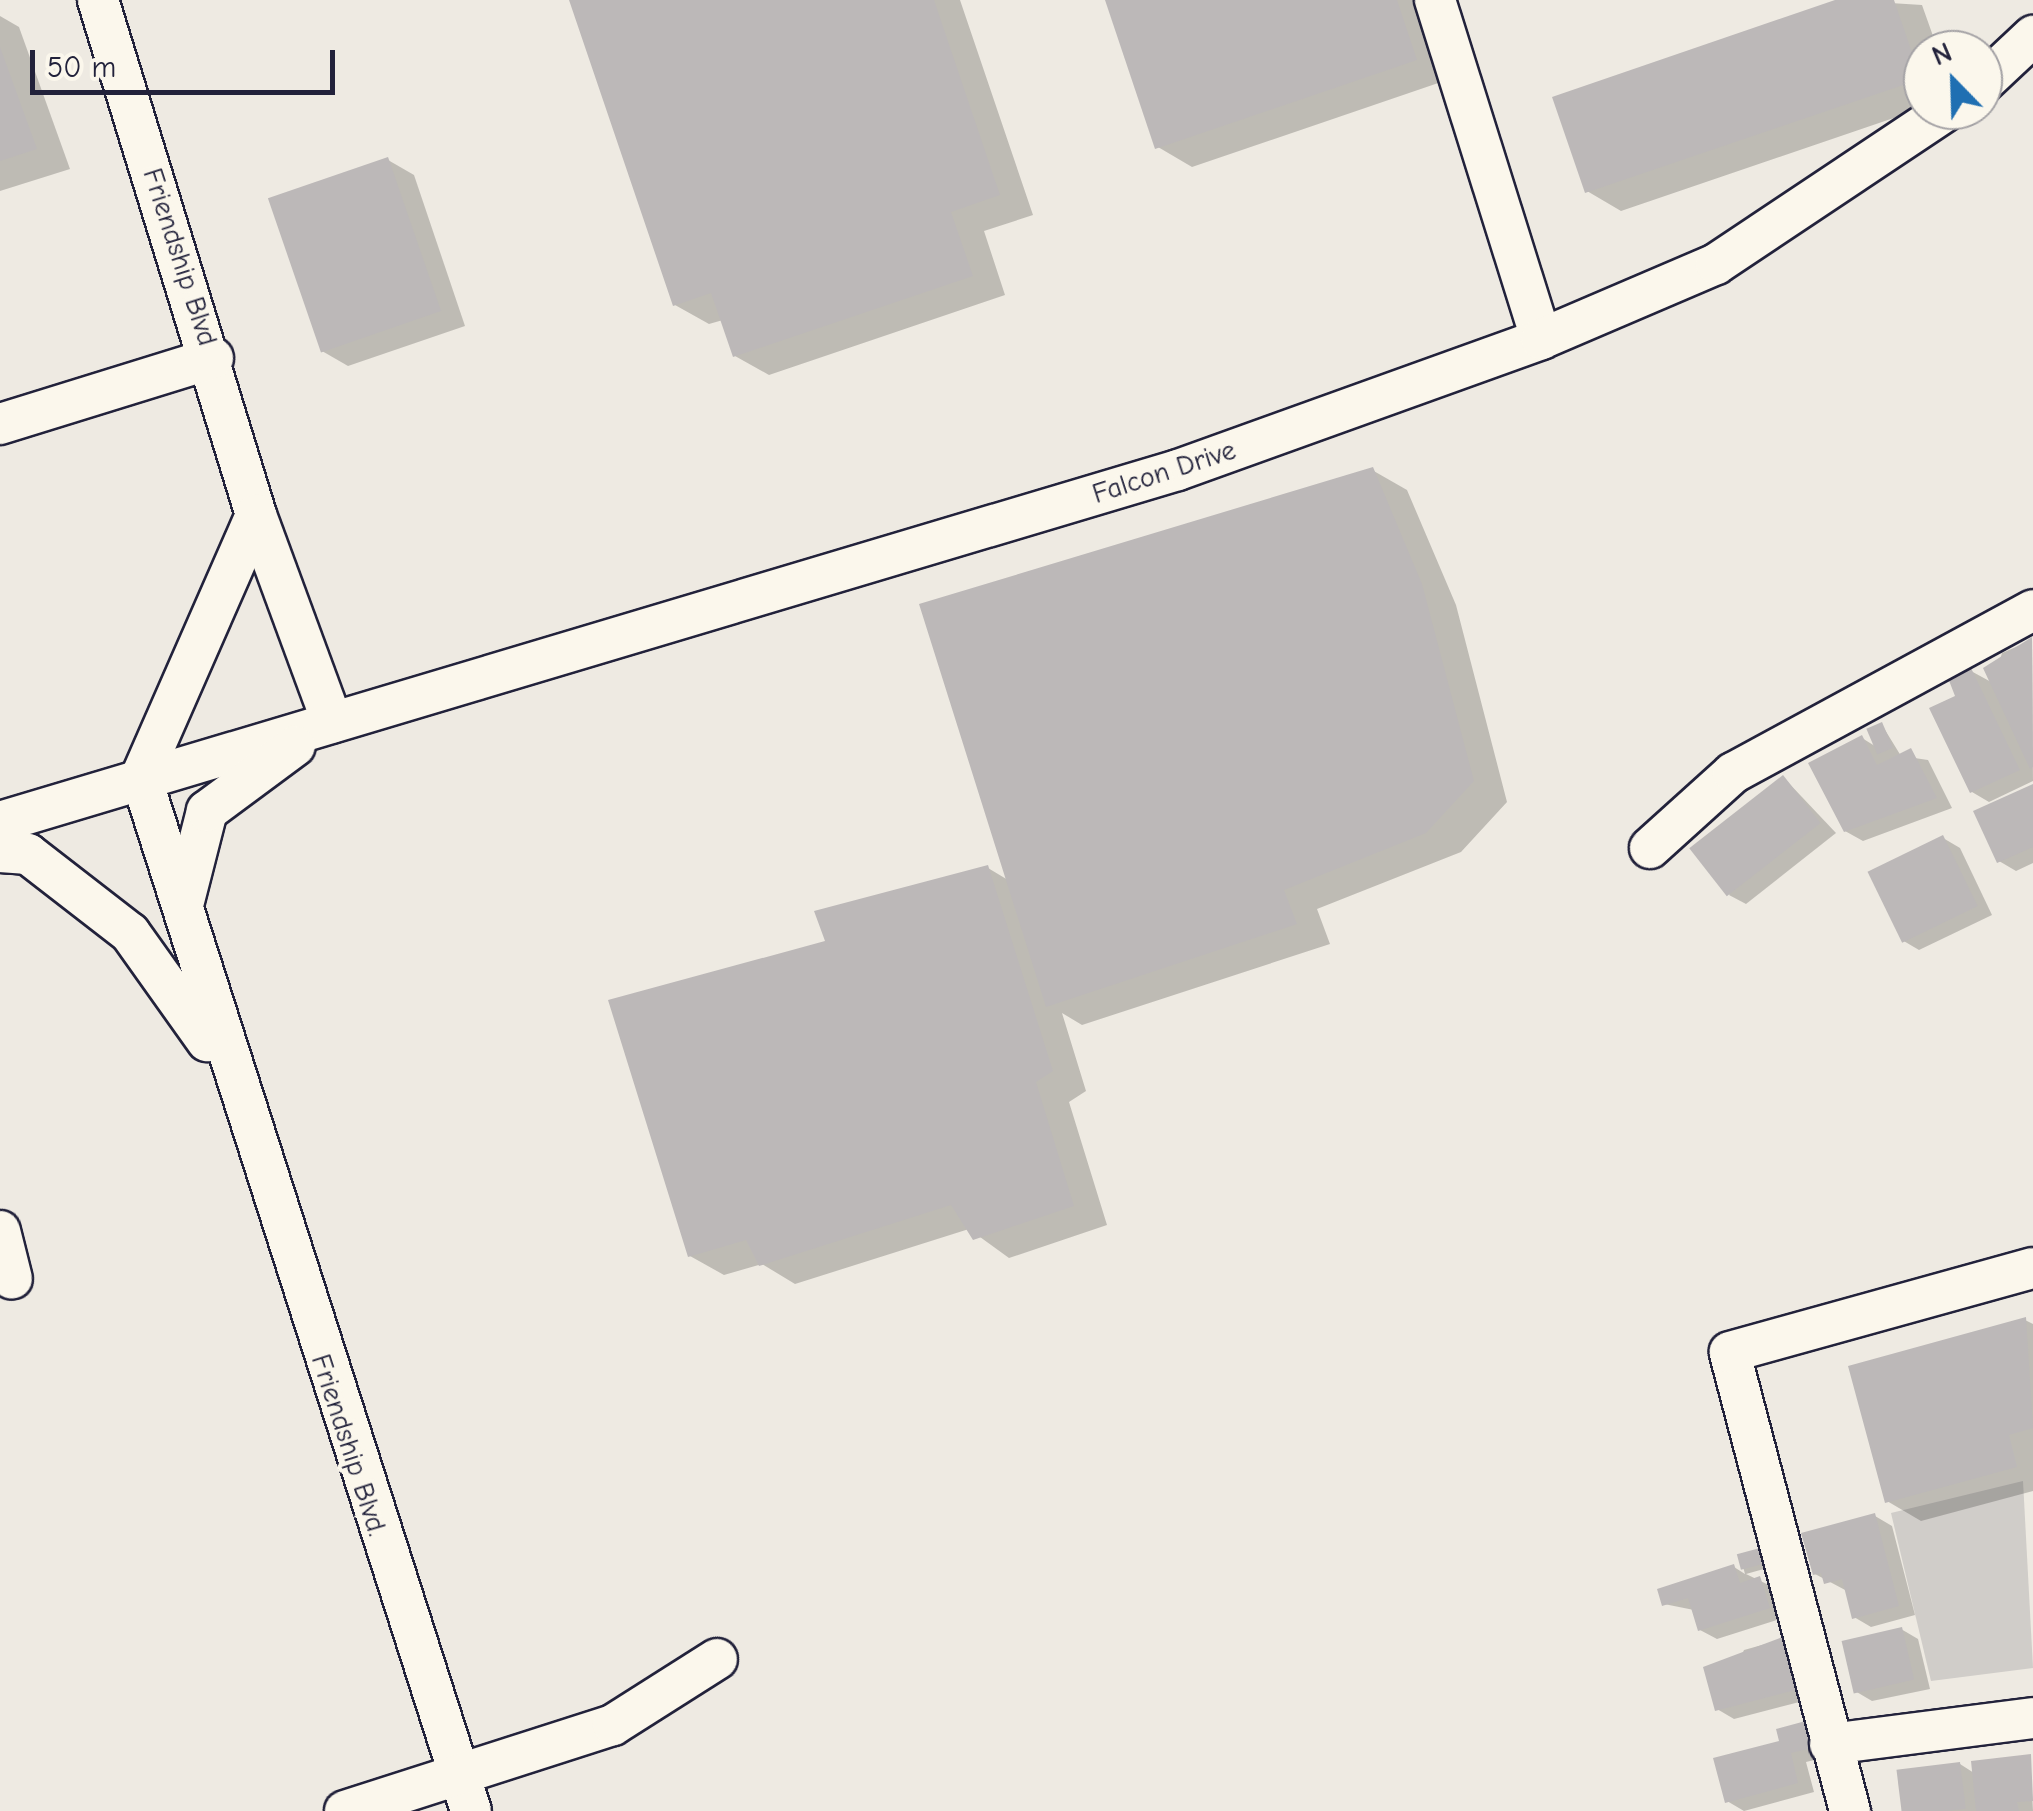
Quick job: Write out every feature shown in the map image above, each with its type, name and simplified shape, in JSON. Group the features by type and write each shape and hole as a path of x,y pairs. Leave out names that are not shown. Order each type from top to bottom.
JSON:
{"street":[{"name":"Friendship Blvd","path":"98,0 213,358 256,516 332,722"},
{"path":"1435,0 1541,338"},
{"path":"2003,64 2033,36"},
{"name":"Falcon Drive","path":"141,777 1178,470 1541,338 1716,264 1917,130"},
{"path":"0,424 213,358"},
{"path":"0,822 141,777 256,516"},
{"path":"1650,848 1733,772 2033,610"},
{"path":"182,906 207,811 332,722"},
{"name":"Friendship Blvd.","path":"141,777 230,1078 465,1793"},
{"name":"Friendship Blvd.","path":"0,852 28,854 130,933 230,1078"},
{"path":"0,1231 12,1279"},
{"path":"1850,1811 1730,1352 2033,1268"},
{"path":"345,1811 465,1793 613,1725 717,1659"},
{"path":"1830,1744 2033,1718"}],"shaded area":[{"path":"2023,1481 2033,1668 1931,1681 1891,1513"}],"building":[{"path":"569,0 934,0 1000,195 951,212 973,276 733,357 711,293 673,306"},
{"path":"1105,0 1397,0 1417,60 1155,149"},
{"path":"1835,0 1894,0 1904,30 1903,85 1585,193 1552,97"},
{"path":"0,47 37,149 0,161"},
{"path":"388,157 441,311 321,352 268,198"},
{"path":"1373,467 1422,584 1474,781 1426,833 1284,890 1297,924 1046,1007 919,604"},
{"path":"2032,637 2033,767 2030,769 1983,668"},
{"path":"1971,668 2020,770 1970,793 1929,708 1955,696 1948,678"},
{"path":"1882,722 1893,748 1877,754 1866,729"},
{"path":"1862,735 1877,765 1911,748 1937,798 1844,832 1808,763"},
{"path":"1783,775 1821,823 1727,896 1689,848"},
{"path":"2033,784 2033,847 1997,863 1973,811"},
{"path":"1943,835 1978,906 1902,943 1868,872"},
{"path":"988,865 1053,1071 1036,1082 1074,1206 973,1240 951,1205 759,1266 746,1240 688,1257 608,1000 825,941 814,911"},
{"path":"2026,1317 2033,1428 2009,1435 2017,1467 1885,1503 1848,1366"},
{"path":"1875,1513 1899,1606 1852,1619 1842,1579 1824,1584 1821,1573 1813,1575 1801,1533"},
{"path":"1760,1548 1764,1563 1741,1570 1737,1554"},
{"path":"1734,1564 1740,1583 1760,1576 1770,1608 1698,1631 1688,1598 1662,1606 1657,1589"},
{"path":"1902,1627 1914,1680 1854,1694 1842,1641"},
{"path":"1785,1636 1799,1689 1715,1711 1703,1667"},
{"path":"1813,1719 1820,1746 1791,1753 1798,1783 1725,1803 1713,1758 1779,1741 1776,1729"},
{"path":"2031,1754 2033,1801 2017,1802 2019,1811 1976,1811 1971,1761"},
{"path":"1960,1762 1966,1809 1902,1811 1896,1770"}]}
